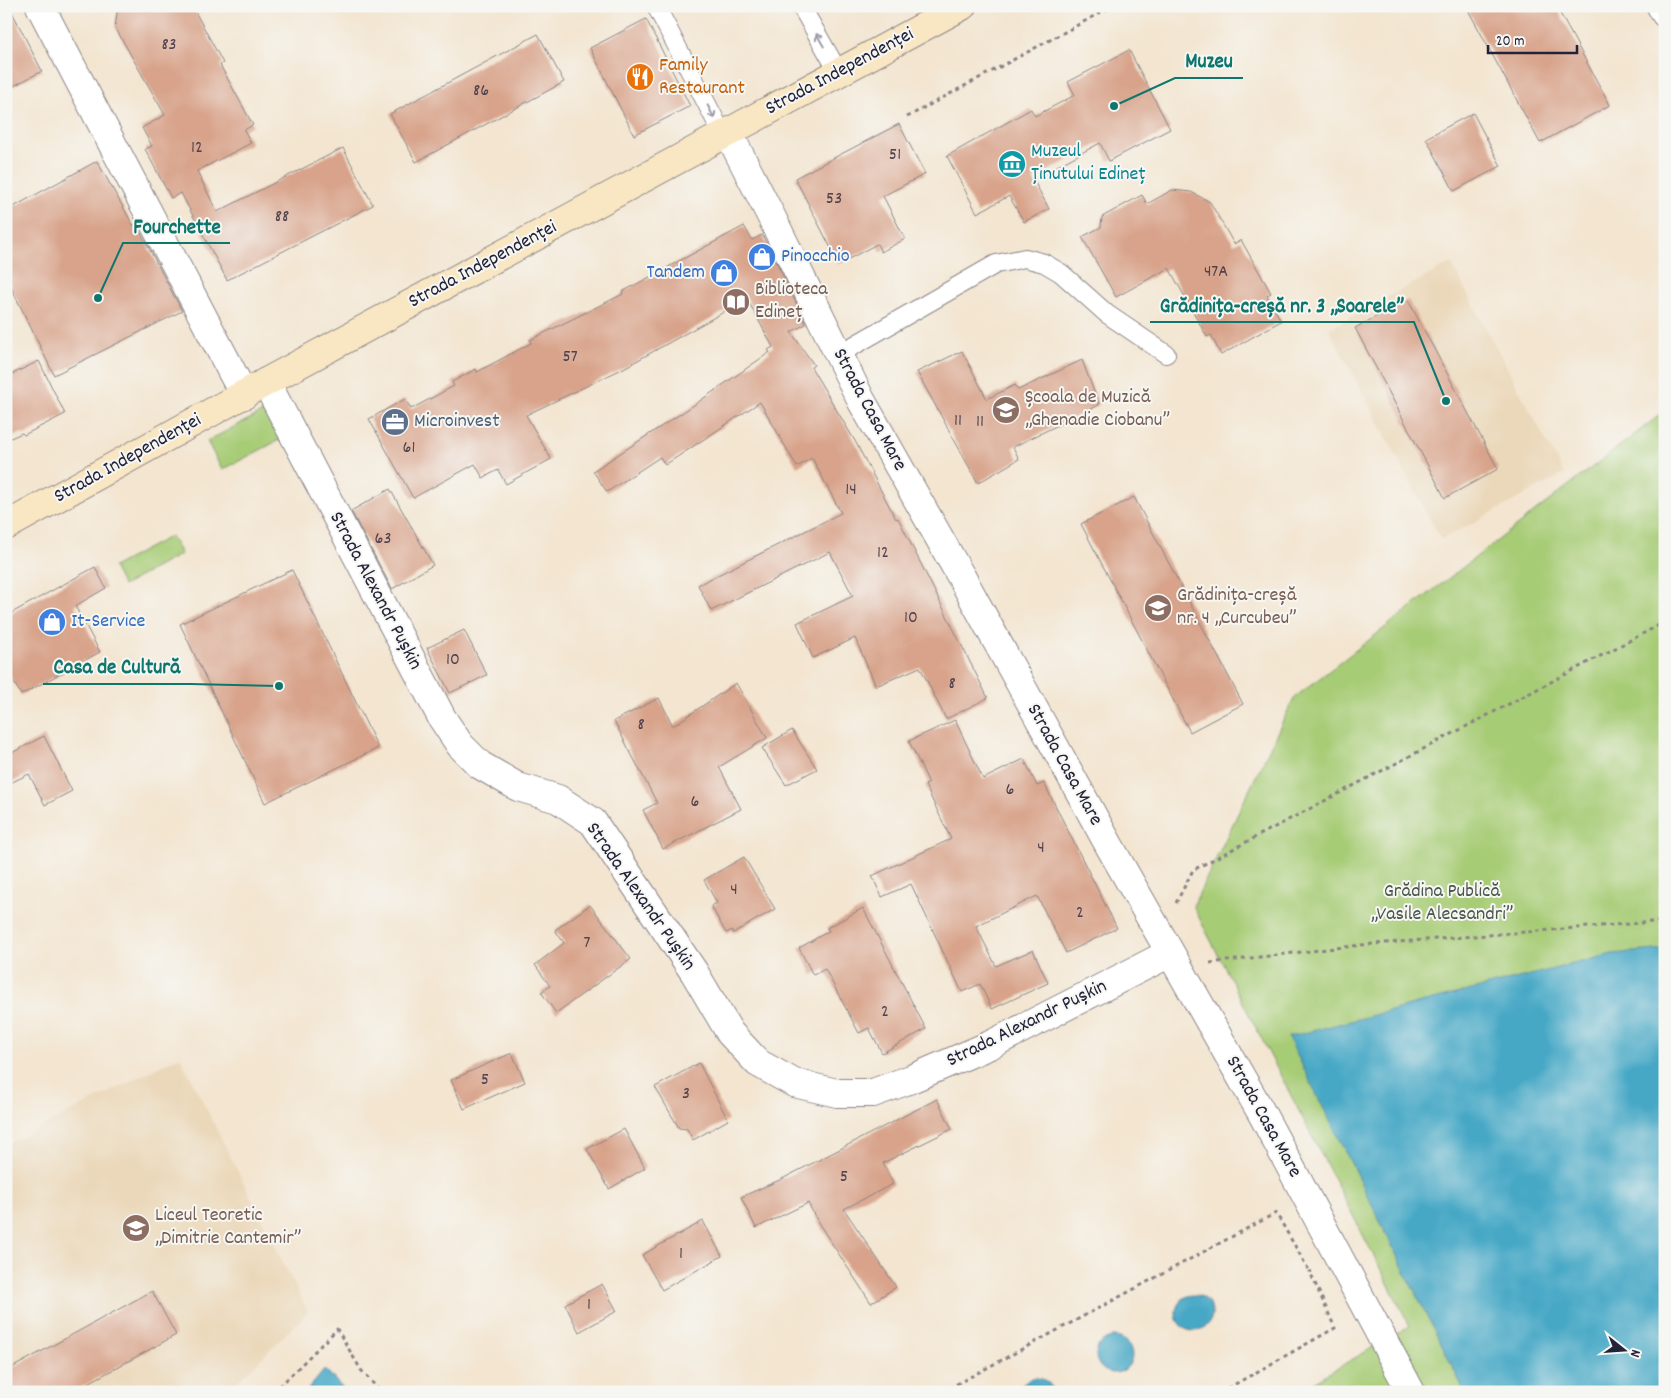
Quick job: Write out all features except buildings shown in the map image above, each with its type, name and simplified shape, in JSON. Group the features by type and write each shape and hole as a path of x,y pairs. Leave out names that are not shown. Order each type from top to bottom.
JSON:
{"main road":[{"name":"Strada Independenței","path":"6,526 962,6"}],"street":[{"name":"Strada Alexandr Pușkin","path":"40,6 255,389 442,718 460,745 480,765 518,787 558,799 593,822 694,972 730,1032 758,1063 794,1084 837,1094 873,1093 990,1045 1170,952"},
{"path":"1661,6 1665,13"},
{"name":"Strada Casa Mare","path":"726,134 861,400 962,578 1110,847 1262,1112 1411,1392"}],"lane":[{"path":"656,6 726,134"},
{"path":"801,6 839,73"},
{"path":"839,354 996,264 1025,258 1044,263 1061,273 1106,314 1166,354"}],"path":[{"path":"907,117 1113,6"},
{"path":"1665,622 1193,870 1170,952 1361,945 1665,921"},
{"path":"942,1392 1276,1213 1310,1272 1335,1328 1221,1392"},
{"path":"1310,1272 1339,1256"},
{"path":"274,1392 337,1329 361,1370 381,1392"}],"shaded area":[{"path":"1451,263 1564,474 1441,540 1329,329"},
{"name":"Liceul Teoretic „Dimitrie Cantemir”","path":"180,1056 308,1312 227,1392 6,1392 6,1145"}],"green space":[{"path":"267,410 281,439 222,470 207,441"},
{"name":"Grădina Publică „Vasile Alecsandri”","path":"1665,411 1665,1392 1296,1392 1410,1326 1193,906 1294,698"},
{"path":"171,536 181,554 123,586 113,567"}],"water":[{"path":"1665,949 1665,1392 1465,1392 1288,1037 1612,954"},
{"path":"1194,1295 1201,1296 1207,1300 1211,1306 1211,1320 1207,1326 1201,1330 1194,1331 1187,1330 1181,1326 1177,1320 1176,1313 1177,1306 1181,1300 1187,1296"},
{"path":"1114,1337 1121,1338 1127,1342 1131,1348 1131,1362 1127,1368 1121,1372 1114,1373 1107,1372 1101,1368 1097,1362 1096,1355 1097,1348 1101,1342 1107,1338"},
{"path":"325,1369 346,1392 306,1392"},
{"path":"1031,1378 1045,1380 1054,1392 1019,1392 1022,1385"}],"place":[{"name":"Family Restaurant","path":"640,77"},
{"name":"Muzeu","path":"1114,106"},
{"name":"Muzeul Ținutului Edineț","path":"1012,164"},
{"name":"Pinocchio","path":"762,257"},
{"name":"Tandem","path":"724,273"},
{"name":"Fourchette","path":"98,298"},
{"name":"Biblioteca Edineț","path":"736,302"},
{"name":"Grădinița-creșă nr. 3 „Soarele”","path":"1446,401"},
{"name":"Școala de Muzică „Ghenadie Ciobanu”","path":"1006,410"},
{"name":"Microinvest","path":"395,422"},
{"name":"Grădinița-creșă nr. 4 „Curcubeu”","path":"1158,608"},
{"name":"It-Service","path":"52,622"},
{"name":"Casa de Cultură","path":"279,686"},
{"name":"Liceul Teoretic „Dimitrie Cantemir”","path":"136,1228"}]}
